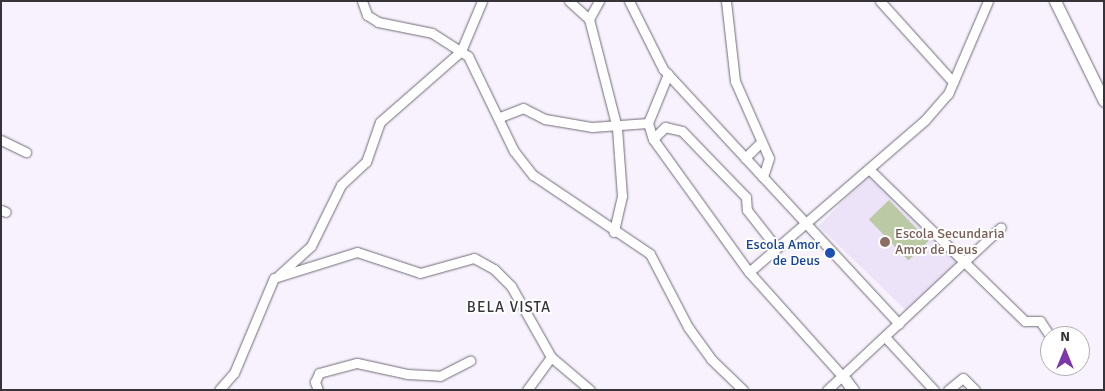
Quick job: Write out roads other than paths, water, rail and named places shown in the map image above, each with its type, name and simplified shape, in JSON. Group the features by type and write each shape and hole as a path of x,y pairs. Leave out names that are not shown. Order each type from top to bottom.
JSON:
{"street":[{"path":"362,1 368,15 378,22 418,28 461,51 483,81 514,151 533,175 614,232 638,242 650,254 688,327 711,359 743,390"},
{"path":"219,390 234,373 274,278 311,246 341,185 366,162 380,122 461,51 482,1"},
{"path":"569,1 589,18 617,128 622,196 614,232"},
{"path":"589,18 600,1"},
{"path":"628,1 668,74 899,324"},
{"path":"721,1 726,6 735,81 758,128 759,144 769,158 763,177"},
{"path":"880,1 953,82"},
{"path":"749,272 925,120 953,82 988,1"},
{"path":"1055,1 1104,101"},
{"path":"668,74 648,123 653,139 749,272 853,390"},
{"path":"500,117 523,108 566,124 617,128 648,123"},
{"path":"653,139 665,127 682,130 746,197 747,210 776,247"},
{"path":"1,140 26,152"},
{"path":"746,158 759,144"},
{"path":"869,169 1026,321 1040,322 1043,326"},
{"path":"827,390 844,378 1001,227"},
{"path":"274,278 357,252 420,273 474,258 511,286 551,357 590,390"},
{"path":"886,338 934,390"},
{"path":"527,390 551,357"},
{"path":"318,390 315,382 319,373 357,363 407,374 440,376 470,361"},
{"path":"948,390 963,378 975,390"}],"place":[{"name":"Escola Secundaria Amor de Deus","path":"885,242"},
{"name":"Escola Amor de Deus","path":"830,253"}],"district":[{"name":"BELA VISTA","path":"509,308"}]}
